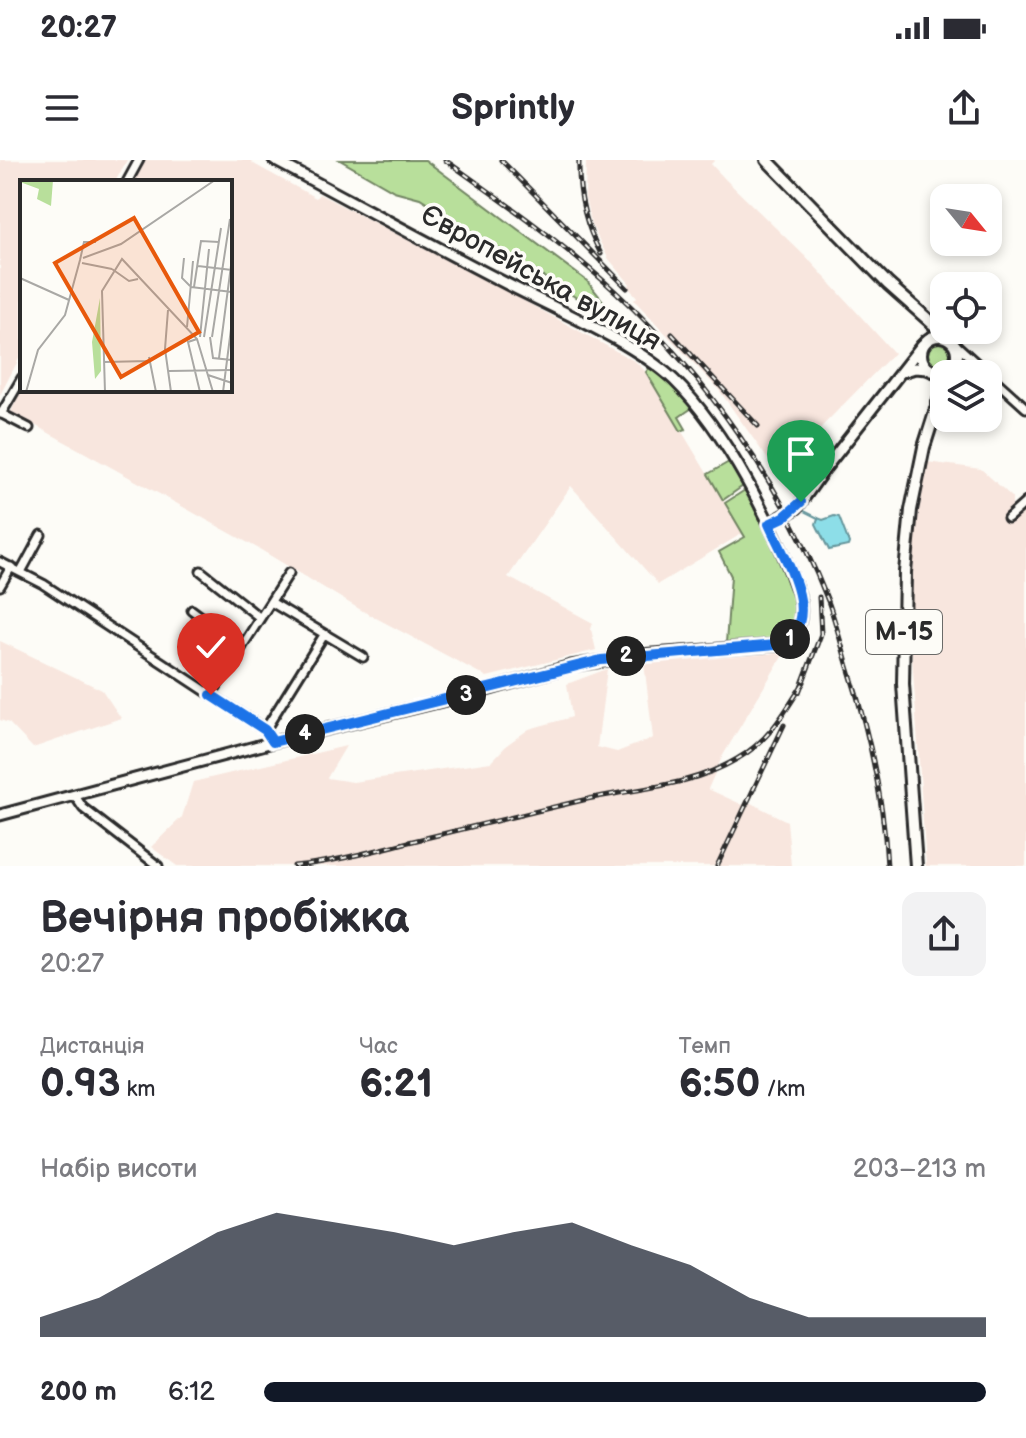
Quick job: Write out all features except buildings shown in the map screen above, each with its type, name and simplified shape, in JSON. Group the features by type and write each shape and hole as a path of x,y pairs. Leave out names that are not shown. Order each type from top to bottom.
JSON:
{"highway":[{"path":"767,160 930,322"},
{"path":"915,309 925,324 920,356 929,370"},
{"path":"923,344 930,340"},
{"name":"М-15","path":"916,866 903,684 905,572 911,510 930,428"}],"main road":[{"name":"Європейська вулиця","path":"273,742 601,660 746,649 786,642 801,623 802,609 793,577 769,524 734,460 681,388 659,368 563,313 274,160"},
{"path":"769,524 797,508 923,344"},
{"path":"897,377 908,369 929,370"},
{"path":"0,815 273,742"}],"street":[{"path":"128,180 139,160"},
{"path":"956,344 974,360"},
{"path":"20,381 1,413 29,428"},
{"path":"1002,386 1026,408"},
{"path":"1008,518 1026,502"},
{"path":"21,572 41,535"},
{"path":"0,562 21,572 265,730 273,742"},
{"path":"0,586 11,567"},
{"path":"201,571 259,617"},
{"path":"211,695 289,573"},
{"path":"271,602 363,657"},
{"path":"192,610 242,647"},
{"path":"265,730 324,635"},
{"path":"75,796 83,808 158,866"}],"shaded area":[{"path":"0,160 127,160 116,180 20,180 20,357 0,395"},
{"path":"145,160 253,160 252,163 316,198 319,194 636,362 646,372 743,533 658,584 571,486 508,577 593,623 591,629 596,650 487,677 361,610 261,550 11,412 20,392 232,392 232,180 134,180"},
{"path":"586,160 715,160 711,164 811,262 894,353 780,469 774,468 719,390 634,300 637,297 628,287 630,284 608,258 592,226 585,198"},
{"path":"927,462 981,469 1012,497 1012,517 1023,510 1026,512 1026,866 926,866 910,624 915,536"},
{"path":"0,641 102,690 121,718 33,748 9,723 0,720"},
{"path":"765,650 783,655 722,757 708,789 743,805 745,800 787,821 791,866 177,866 151,847 182,817 193,782 346,746 327,778 353,782 491,762 508,744 529,729 572,717 567,684 607,669 597,747 617,752 653,738 644,663"}],"green space":[{"path":"340,160 425,160 587,281 620,322 619,325 420,198 394,191"},
{"path":"946,344 950,349 950,360 930,360 930,363 927,354 930,345"},
{"path":"649,368 678,390 692,408 679,417 686,429 681,431 646,372"},
{"path":"729,462 743,486 723,500 708,474"},
{"path":"745,490 792,588 798,613 793,632 774,642 726,643 731,576 719,552 745,537 725,503"}],"water":[{"path":"839,517 849,543 848,546 829,550 816,524 818,518 823,520"}],"waterway":[{"path":"802,510 818,518"}],"railway":[{"path":"445,160 555,240 617,293 682,361 765,475 810,558 834,618 874,767 883,816 887,866"},
{"path":"501,160 627,288"},
{"path":"579,160 584,208 601,254"},
{"path":"672,334 758,426"},
{"path":"799,692 821,634 819,597"},
{"path":"294,866 354,856 579,801 699,776 737,759 758,744 804,682"},
{"path":"717,866 784,725"}],"route":[{"path":"211,695 265,730 273,742 601,660 746,649 786,642 801,623 802,609 793,577 769,524 784,517 801,502"}]}
